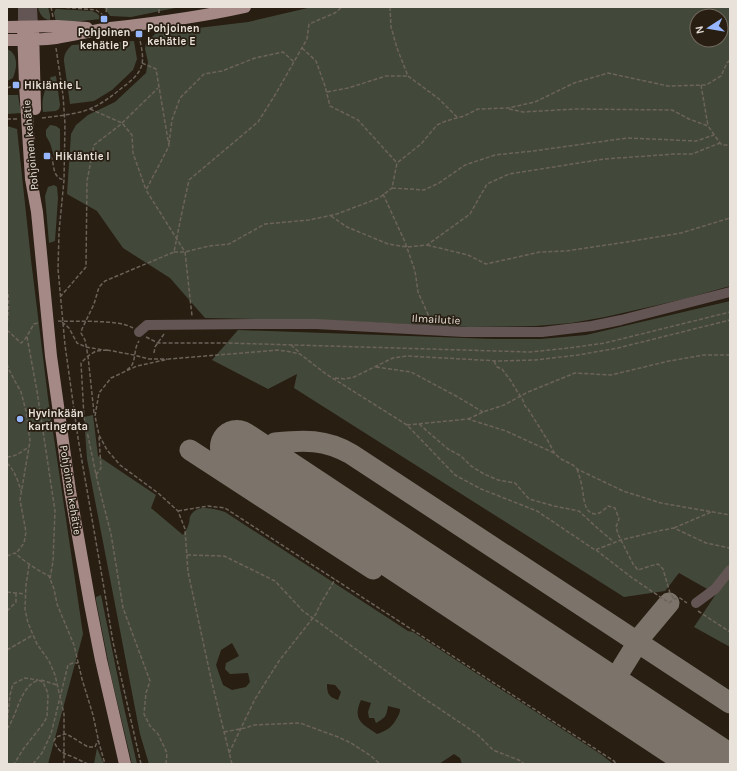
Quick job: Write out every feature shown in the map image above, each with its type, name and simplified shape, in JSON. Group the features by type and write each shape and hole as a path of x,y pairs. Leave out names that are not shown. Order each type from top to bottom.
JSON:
{"main road":[{"path":"7,27 106,24 138,25 195,17 245,7"},
{"path":"7,40 55,38 106,24"},
{"name":"Pohjoinen kehätie","path":"28,27 28,40 34,77 38,178 37,212 51,356 70,491 88,597 125,764"}],"street":[{"name":"Pohjoinen kehätie","path":"23,7 28,27"},
{"name":"Pohjoinen kehätie","path":"28,27 32,7"},
{"name":"Ilmailutie","path":"142,334 147,325 254,324 316,324 464,332 520,333 559,331 620,320 730,292"},
{"path":"693,604 715,589 730,570"}],"path":[{"path":"60,7 96,10 103,15 106,24"},
{"path":"106,24 107,7"},
{"path":"174,252 189,180 258,122 307,39 309,24 335,14 342,7"},
{"path":"390,7 391,27 397,48 408,76 439,100 458,118"},
{"path":"42,118 65,115 89,109 106,100 127,84 138,73 142,63 138,25"},
{"path":"55,38 65,115 64,180 58,252 62,322 78,438 113,642 141,764"},
{"path":"302,48 316,60 330,106 358,120 397,163"},
{"path":"146,190 169,146 172,120 180,98 204,74 222,71 255,58 283,52 294,62"},
{"path":"392,188 397,163 421,144 437,125 446,121 478,110 508,108 535,102 574,83 608,73 668,86 706,85 721,76 727,63 730,61"},
{"path":"142,63 156,69 169,146"},
{"path":"326,92 348,88 386,76 408,76"},
{"path":"7,88 16,85"},
{"path":"701,85 708,126 722,145 730,145"},
{"path":"60,298 86,266 87,181 94,145 122,123 158,88"},
{"path":"508,108 524,112 576,109 672,110 689,119 708,126"},
{"path":"89,109 122,123 132,135 133,153 146,190 185,252 193,325"},
{"path":"7,119 22,119"},
{"path":"96,475 101,468 99,435 95,416 88,356 85,340 81,333 94,304 99,287 105,281 174,252 185,252 209,246 229,244 265,224 309,220 331,216 379,198 392,188 424,190 439,184 465,165 495,155 627,138 696,141 714,135"},
{"path":"427,245 470,214 487,184 508,174 604,159 692,154 720,143"},
{"path":"46,152 50,153 56,176 64,180"},
{"path":"383,194 394,215 416,271 418,292 433,326 432,330"},
{"path":"331,216 347,227 388,244 407,247 427,245 468,255 486,264 540,252 574,250 681,233 730,218"},
{"path":"7,288 7,327"},
{"path":"7,330 21,343 25,340 34,324 47,321 69,321 124,324 131,326 154,342 158,343 227,343 530,352 605,343 730,312"},
{"path":"333,378 345,379 354,377 393,358 407,356 494,361 535,360 578,355 618,348 730,320"},
{"path":"62,322 69,328 77,343 86,347 149,359 169,359 278,350 300,354"},
{"path":"154,353 155,347 168,325"},
{"path":"126,371 132,364 137,342 142,334"},
{"path":"27,335 55,511 54,561 50,579"},
{"path":"291,345 326,374 406,425 455,475 481,489 537,511 595,550 668,603 674,599 680,598 693,604 730,632"},
{"path":"107,350 96,351 81,363 84,417 96,475 111,534 123,608 150,682 146,693 144,714 150,726 158,734 167,753 166,764"},
{"path":"406,425 468,419 504,405 528,392 575,373 611,375 669,361 704,355 730,355"},
{"path":"95,416 98,393 111,378 138,366 169,359"},
{"path":"494,361 511,381 522,398 525,406 548,440 555,454"},
{"path":"7,364 21,392 30,441 20,500 26,532 24,543 18,551 7,556"},
{"path":"376,366 410,372 483,412"},
{"path":"468,419 506,431 555,454 577,469 623,491 661,503 730,515"},
{"path":"419,424 448,449 461,456 484,474 498,480 515,484 529,499 580,511 595,526 615,542"},
{"path":"99,435 107,450 120,465 158,493 178,511 185,529 188,572 212,683 232,764"},
{"path":"7,457 17,455 29,447"},
{"path":"7,463 11,466 16,475 21,492"},
{"path":"577,469 586,507 590,512 596,514 608,506 615,508 619,518 616,527 618,534 633,564 638,570 658,564 663,569 670,593 674,599"},
{"path":"178,511 208,506 225,508 608,757 616,764"},
{"path":"595,550 621,540 658,530 674,528 711,512"},
{"path":"674,528 706,543 730,548"},
{"path":"15,553 29,564 49,576 54,589 57,604 74,645 105,764"},
{"path":"187,555 224,556 275,581 303,611 422,697 477,734 494,750 522,761 524,764"},
{"path":"29,564 25,609 28,622 37,644 49,661 55,674 64,714 64,764"},
{"path":"229,753 255,699 279,661 313,618 335,579"},
{"path":"7,592 26,594"},
{"path":"7,611 16,602 16,593"},
{"path":"7,650 33,635"},
{"path":"33,764 42,753 51,734 68,665 73,663 78,664"},
{"path":"7,725 10,695 13,684 25,678 45,681 58,686"},
{"path":"7,729 10,726 17,707 27,689 33,682 38,680"},
{"path":"14,764 47,717 47,691 43,682 38,680"},
{"path":"224,732 254,725 300,723 351,743 371,756 380,764"},
{"path":"88,764 72,756 64,754 56,747 54,741 56,737 65,734 88,747 95,747 98,740"}],"green space":[{"path":"38,7 48,7 50,20 45,19 42,16"},
{"path":"103,7 180,7 131,17 110,16"},
{"path":"312,7 730,7 730,286 684,299 605,317 571,323 536,326 469,327 317,320 205,318 170,278 123,248 97,211 67,194 71,134 76,125 88,115 115,102 146,73 148,62 145,49 146,43 156,33 248,22"},
{"path":"56,9 92,11 98,14 101,19 56,22 54,13"},
{"path":"134,41 137,59 133,70 112,90 94,101 70,104 64,61 66,52 72,45"},
{"path":"7,49 14,54 16,66 13,78 7,81"},
{"path":"56,76 60,105 59,109 56,111 43,112 43,98 45,90 51,77"},
{"path":"7,95 18,95 21,113 7,114"},
{"path":"50,125 56,126 60,129 60,159 55,160 50,143 46,136 46,130"},
{"path":"7,126 17,129 48,398 83,634 48,764 7,764"},
{"path":"54,185 57,187 58,198 55,241 49,243 45,196 48,187"},
{"path":"730,301 730,647 694,627 716,594 679,573 665,591 624,597 294,388 297,374 268,389 212,360 238,330 494,339 540,339 586,335"},
{"path":"93,415 98,456 156,495 151,508 183,535 188,526 190,517 196,510 205,508 225,512 408,631 413,632 602,755 613,764 462,764 460,758 454,754 439,764 149,764 140,734 87,459 84,417","holes":["232,643 239,656 226,663 225,669 230,674 248,673 250,682 246,687 232,690 223,685 216,665 221,650","327,684 335,685 341,692 338,700 329,695","361,700 371,703 368,712 369,718 374,718 376,723 385,716 388,706 400,710 392,726 377,734 360,721 358,717 358,707"]},
{"path":"101,595 137,764 132,764 111,676 96,600 96,597"},
{"path":"97,748 104,764 94,764"}],"taxiway":[{"path":"260,462 275,443 295,441 323,443 351,454 730,703"},
{"path":"190,450 373,569"},
{"path":"607,692 643,634 669,603"}],"runway":[{"path":"237,447 716,764"}],"place":[{"name":"Pohjoinen kehätie P","path":"104,19"},
{"name":"Pohjoinen kehätie E","path":"139,34"},
{"name":"Hikiäntie L","path":"16,85"},
{"name":"Hikiäntie I","path":"47,156"},
{"name":"Hyvinkään kartingrata","path":"20,419"}]}
